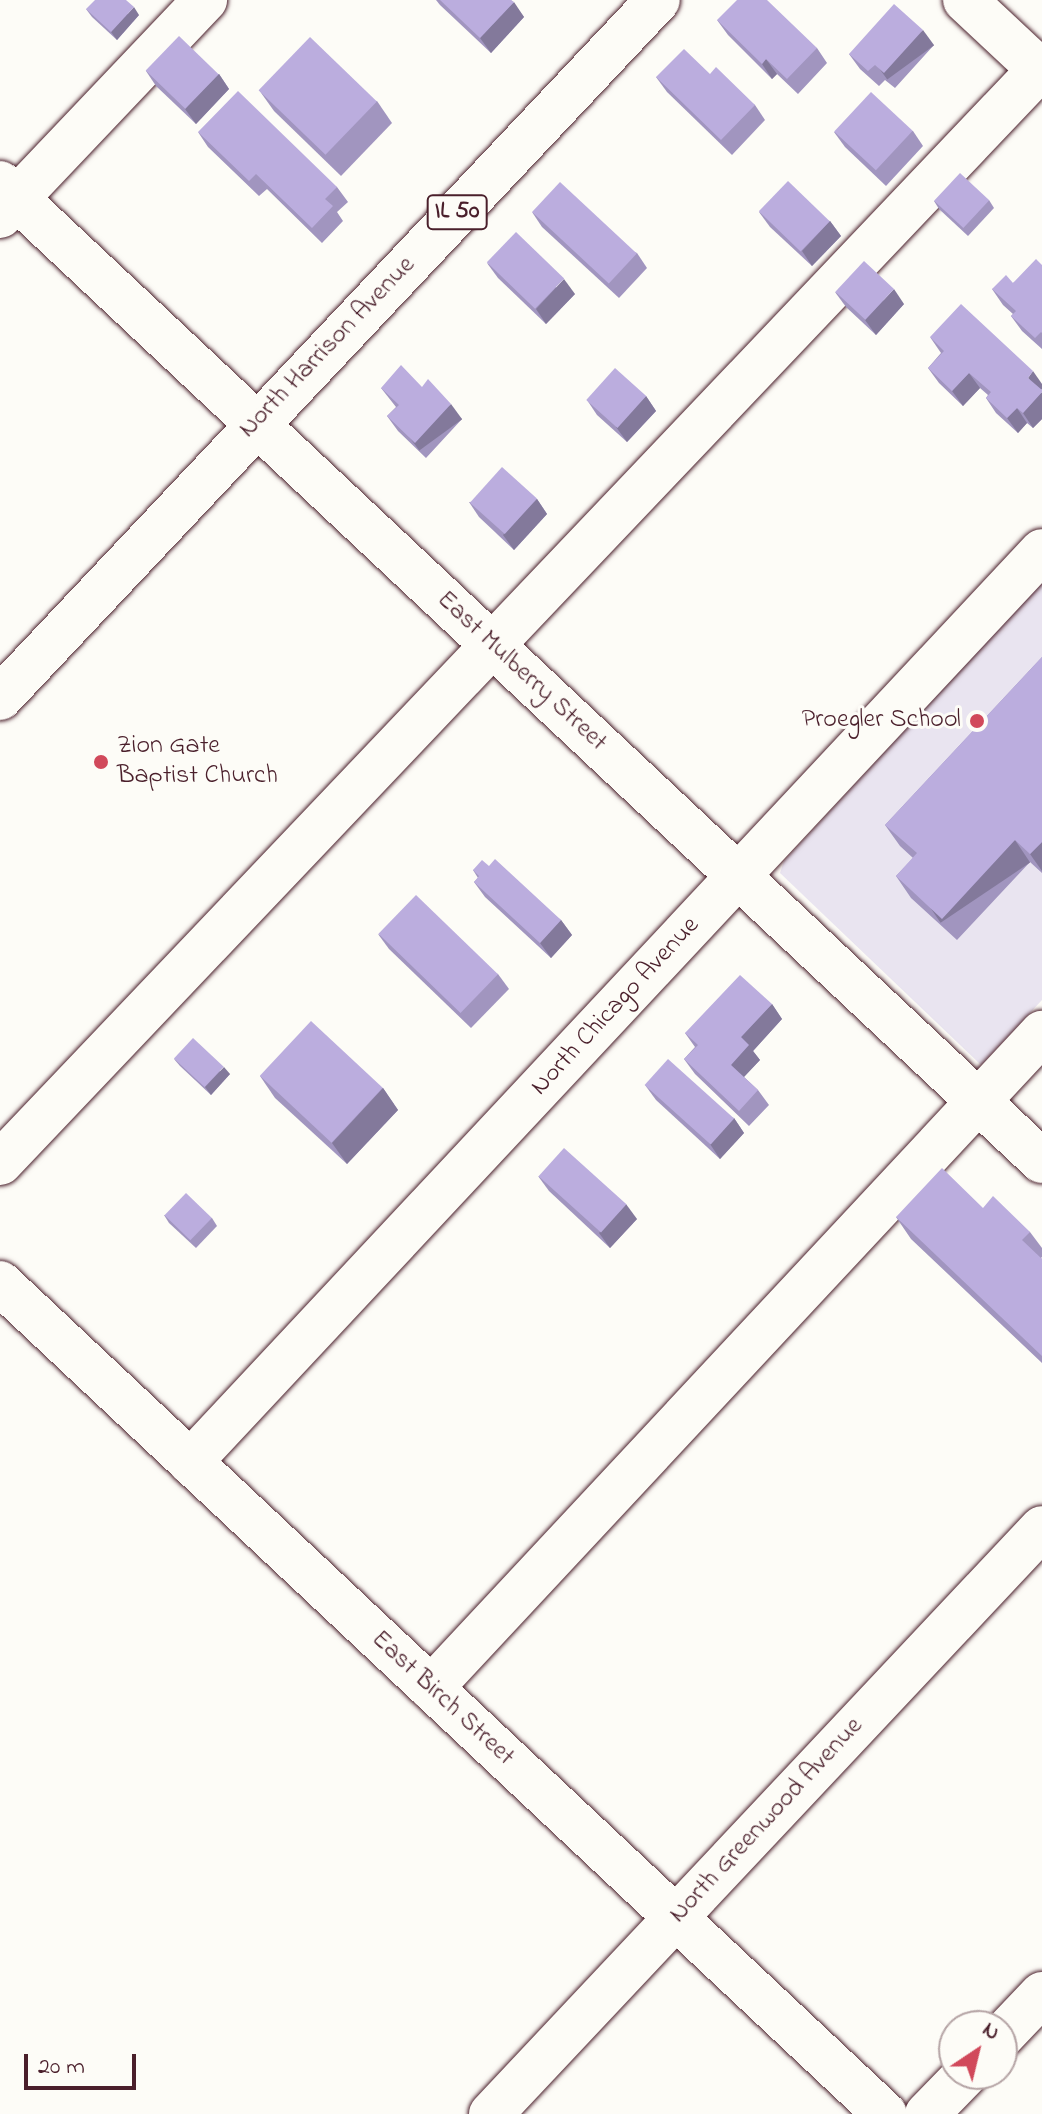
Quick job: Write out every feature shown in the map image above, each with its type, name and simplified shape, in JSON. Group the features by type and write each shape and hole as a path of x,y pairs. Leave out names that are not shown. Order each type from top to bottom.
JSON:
{"street":[{"path":"5,199 205,0"},
{"name":"North Harrison Avenue","path":"0,698 658,0"},
{"path":"0,1163 1041,69 965,0"},
{"name":"East Mulberry Street","path":"5,199 256,423 1042,1161"},
{"name":"North Chicago Avenue","path":"190,1462 1042,551"},
{"path":"431,1688 1042,1033"},
{"name":"East Birch Street","path":"0,1283 885,2114"},
{"name":"North Greenwood Avenue","path":"491,2114 1042,1528"},
{"path":"1018,2019 1042,1994"},
{"path":"927,2114 950,2090"}],"shaded area":[{"name":"Proegler School","path":"1042,582 1042,1000 981,1065 780,873 784,861"}],"building":[{"path":"95,0 126,0 134,7 111,32 86,9"},
{"path":"440,0 511,0 514,2 480,38"},
{"path":"737,0 767,0 817,48 787,79 766,59 762,64 717,20"},
{"path":"894,4 923,30 884,73 875,65 868,71 849,54"},
{"path":"179,36 219,74 185,109 146,71"},
{"path":"310,37 377,102 325,155 259,90"},
{"path":"684,49 710,74 716,67 755,105 721,140 656,77"},
{"path":"238,91 337,187 325,199 333,206 312,228 256,174 249,181 198,132"},
{"path":"871,92 913,131 876,170 834,131"},
{"path":"960,173 989,200 963,228 934,201"},
{"path":"788,181 830,221 801,252 759,211"},
{"path":"560,182 637,254 609,284 532,212"},
{"path":"516,232 564,279 535,309 487,262"},
{"path":"1036,259 1042,265 1042,333 1035,338 1011,316 1016,311 992,289 1006,275 1013,283"},
{"path":"864,261 894,289 865,320 835,292"},
{"path":"961,304 1033,371 1028,378 1042,392 1023,413 1017,408 1007,418 986,398 991,392 969,373 952,391 928,368 944,351 930,337"},
{"path":"401,365 422,387 428,379 451,404 415,443 387,416 399,405 381,388"},
{"path":"615,368 646,396 617,428 586,400"},
{"path":"502,467 537,498 505,534 470,503"},
{"path":"1042,657 1042,842 1030,854 1015,840 942,919 896,876 917,853 885,825"},
{"path":"495,859 561,920 540,943 474,882 479,876 473,870 482,860 489,866"},
{"path":"416,895 498,974 460,1013 378,934"},
{"path":"740,975 772,1004 741,1037 749,1045 731,1065 758,1090 739,1111 684,1059 698,1045 685,1033"},
{"path":"311,1021 383,1088 332,1143 260,1076"},
{"path":"193,1038 224,1067 205,1087 174,1058"},
{"path":"668,1059 734,1119 711,1145 645,1085"},
{"path":"564,1148 626,1204 601,1232 539,1176"},
{"path":"942,1168 983,1208 993,1196 1030,1232 1022,1240 1042,1259 1042,1356 896,1217"},
{"path":"186,1193 212,1218 190,1240 164,1215"}],"place":[{"name":"Proegler School","path":"977,721"},
{"name":"Zion Gate Baptist Church","path":"101,762"}]}
